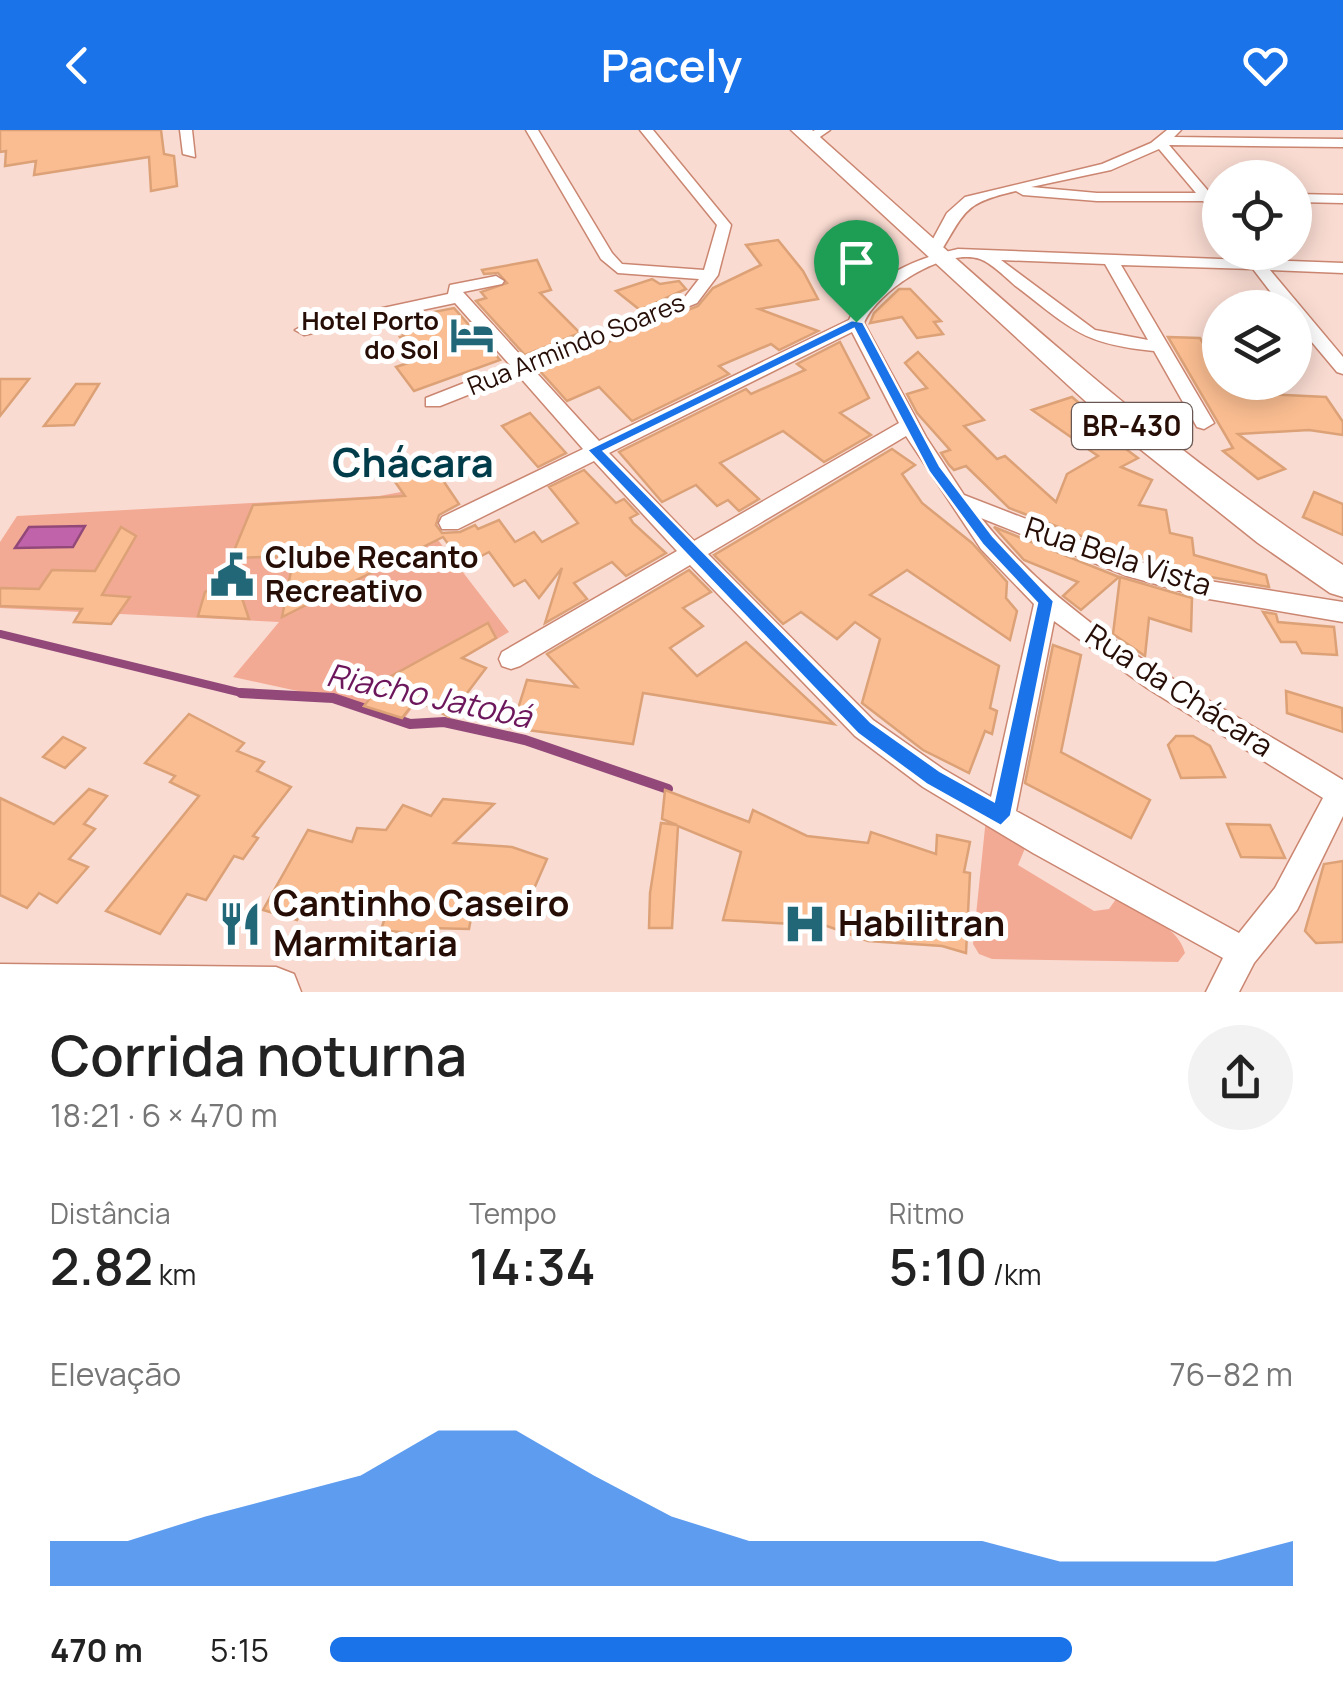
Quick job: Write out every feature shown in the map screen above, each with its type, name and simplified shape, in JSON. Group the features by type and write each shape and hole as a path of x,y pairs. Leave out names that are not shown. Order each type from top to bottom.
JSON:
{"main road":[{"name":"BR-430","path":"812,132 939,253 1189,475 1343,584"},
{"path":"0,989 276,992"}],"street":[{"path":"186,130 190,154"},
{"path":"532,130 606,256 618,268 710,275 724,225 646,130"},
{"path":"1162,142 1175,130"},
{"path":"1162,142 1202,184"},
{"path":"939,253 952,216 963,205 1005,189 1086,171 1162,142 1343,143"},
{"path":"1005,189 1097,196 1202,197"},
{"path":"1312,198 1343,199"},
{"path":"450,523 856,322 858,309 866,299 939,253 1112,262 1202,261"},
{"path":"987,256 1090,334 1114,342 1156,346"},
{"path":"1112,262 1156,346 1204,423"},
{"path":"1312,265 1343,268"},
{"path":"1262,270 1278,290"},
{"name":"Rua Armindo Soares","path":"433,402 691,300 710,275"},
{"path":"496,281 456,288 458,297 594,450 864,728 933,778 1243,952"},
{"path":"304,330 458,297"},
{"name":"Rua da Chácara","path":"856,322 908,426 956,500 987,540 1046,601 1146,673 1342,794"},
{"path":"1312,326 1334,347 1343,368"},
{"path":"512,660 908,426"},
{"name":"Rua Bela Vista","path":"956,500 1127,567 1209,590 1343,612"},
{"path":"1001,816 1046,601"},
{"path":"1222,992 1243,952 1286,899 1342,794"}],"shaded area":[{"name":"Clube Recanto Recreativo","path":"401,492 509,632 437,674 404,719 362,705 233,677 279,622 0,608 0,542 17,516"},
{"path":"85,526 73,547 15,548 29,527"},
{"path":"986,818 1026,846 1018,865 1094,911 1109,909 1116,899 1146,914 1174,935 1185,953 1178,962 992,959 979,954 973,944"}],"building":[{"path":"0,130 161,130 164,154 174,156 177,186 151,191 149,157 34,175 36,161 5,166 6,151 0,152"},
{"path":"778,240 803,271 818,299 759,309 818,331 779,350 771,344 719,366 729,374 632,421 599,387 567,401 539,370 698,306 713,288 761,265 746,245"},
{"path":"862,258 883,275 853,304 822,268"},
{"path":"537,260 551,290 540,293 580,333 525,355 476,301 486,298 481,292 507,283 498,273 484,274 482,270"},
{"path":"652,279 660,284 679,281 686,289 640,310 616,291"},
{"path":"899,289 910,289 941,321 934,322 943,334 917,338 902,317 870,323 874,313"},
{"path":"454,308 500,360 414,391 396,367 417,360 400,337 404,336 400,330 405,329 400,322 402,318"},
{"path":"1168,337 1200,338 1202,341 1202,395"},
{"path":"840,342 869,398 840,413 871,435 824,462 783,431 720,463 759,499 739,511 728,500 717,506 696,485 662,502 619,452 746,389 751,394 805,370 797,364"},
{"path":"918,352 984,420 964,426 997,459 1005,456 1056,502 1067,474 1098,456 1032,410 1072,397 1112,431 1106,434 1138,458 1121,467 1152,480 1139,505 1166,510 1170,533 1192,538 1194,555 1266,575 1269,587 1210,577 1133,556 1009,508 966,466 954,470 949,465 941,453 950,450 917,413 907,394 927,388 905,363"},
{"path":"0,379 29,379 0,416"},
{"path":"76,384 99,384 74,425 44,426"},
{"path":"1326,397 1343,422 1343,435 1309,430 1238,434 1285,469 1258,479 1223,451 1233,448 1205,400"},
{"path":"530,413 566,453 538,467 502,426"},
{"path":"892,449 915,465 902,474 922,503 972,543 1007,582 1006,598 1017,611 1010,640 907,570 870,595 999,666 990,708 997,711 992,734 985,731 969,773 923,750 862,703 880,639 855,622 837,639 801,612 783,624 714,555"},
{"path":"436,470 459,504 439,515 436,525 442,533 460,532 475,525 478,529 499,520 515,542 534,532 542,542 578,523 549,487 584,470 616,503 624,499 638,514 630,518 633,523 666,553 626,576 612,562 574,583 587,599 545,623 562,568 539,598 525,580 514,586 489,552 464,565 443,537 282,617 294,556 231,558 253,505 405,496 393,479 412,471 417,478"},
{"path":"1314,492 1343,504 1343,535 1303,517"},
{"path":"121,527 136,536 102,595 130,597 111,624 74,622 82,609 0,606 0,588 39,589 52,570 95,571"},
{"path":"994,527 1119,577 1081,610 1063,596 1078,582 1024,560"},
{"path":"230,562 249,619 198,616 205,592 221,583"},
{"path":"689,570 711,592 683,608 703,626 670,648 697,676 746,642 834,724 643,693 633,744 512,728 527,680 577,687 547,654"},
{"path":"1120,577 1192,598 1191,631 1149,618 1145,656 1113,634"},
{"path":"1263,612 1276,614 1278,622 1334,627 1337,655 1302,653 1296,642 1281,642"},
{"path":"488,623 496,638 462,658 486,668 449,717 416,700 402,718 364,706 384,680"},
{"path":"1053,645 1081,655 1061,752 1150,800 1131,838 1025,783"},
{"path":"1286,691 1342,708 1343,732 1287,713"},
{"path":"189,714 244,743 237,751 264,762 257,771 291,787 253,836 258,838 243,859 234,856 206,900 187,894 160,934 106,911 199,796 170,782 175,776 145,763"},
{"path":"1176,736 1193,736 1210,746 1225,777 1181,778 1168,745"},
{"path":"63,737 85,748 65,768 43,757"},
{"path":"89,789 107,796 84,824 95,829 69,859 88,867 57,903 39,893 27,908 0,895 0,798 54,824"},
{"path":"665,790 749,822 753,810 807,836 868,843 871,832 936,854 937,835 970,842 964,872 970,873 966,953 942,946 868,941 827,926 723,920 741,852 678,826 672,928 649,928 661,823 677,825 662,819"},
{"path":"443,799 494,804 454,843 512,847 547,859 523,914 475,897 469,929 428,928 426,935 381,930 391,899 310,894 297,920 263,910 308,830 352,842 357,828 386,830 403,805 431,816"},
{"path":"1227,824 1270,825 1285,858 1241,857"},
{"path":"1343,861 1343,942 1316,943 1305,931 1324,864"}],"waterway":[{"name":"Riacho Jatobá","path":"0,634 242,693"},
{"name":"Riacho Jatobá","path":"242,693 333,698 410,724 444,722 525,740 668,789"},
{"name":"Riacho Jatobá","path":"242,693 275,695"}],"place":[{"name":"Hotel Porto do Sol","path":"472,335"},
{"name":"Clube Recanto Recreativo","path":"232,575"},
{"name":"Cantinho Caseiro Marmitaria","path":"240,924"},
{"name":"Habilitran","path":"805,924"}],"district":[{"name":"Chácara","path":"413,463"}],"route":[{"path":"856,322 908,426 934,468 987,540 1046,601 1001,816 933,778 864,728 594,450 856,322"}]}
